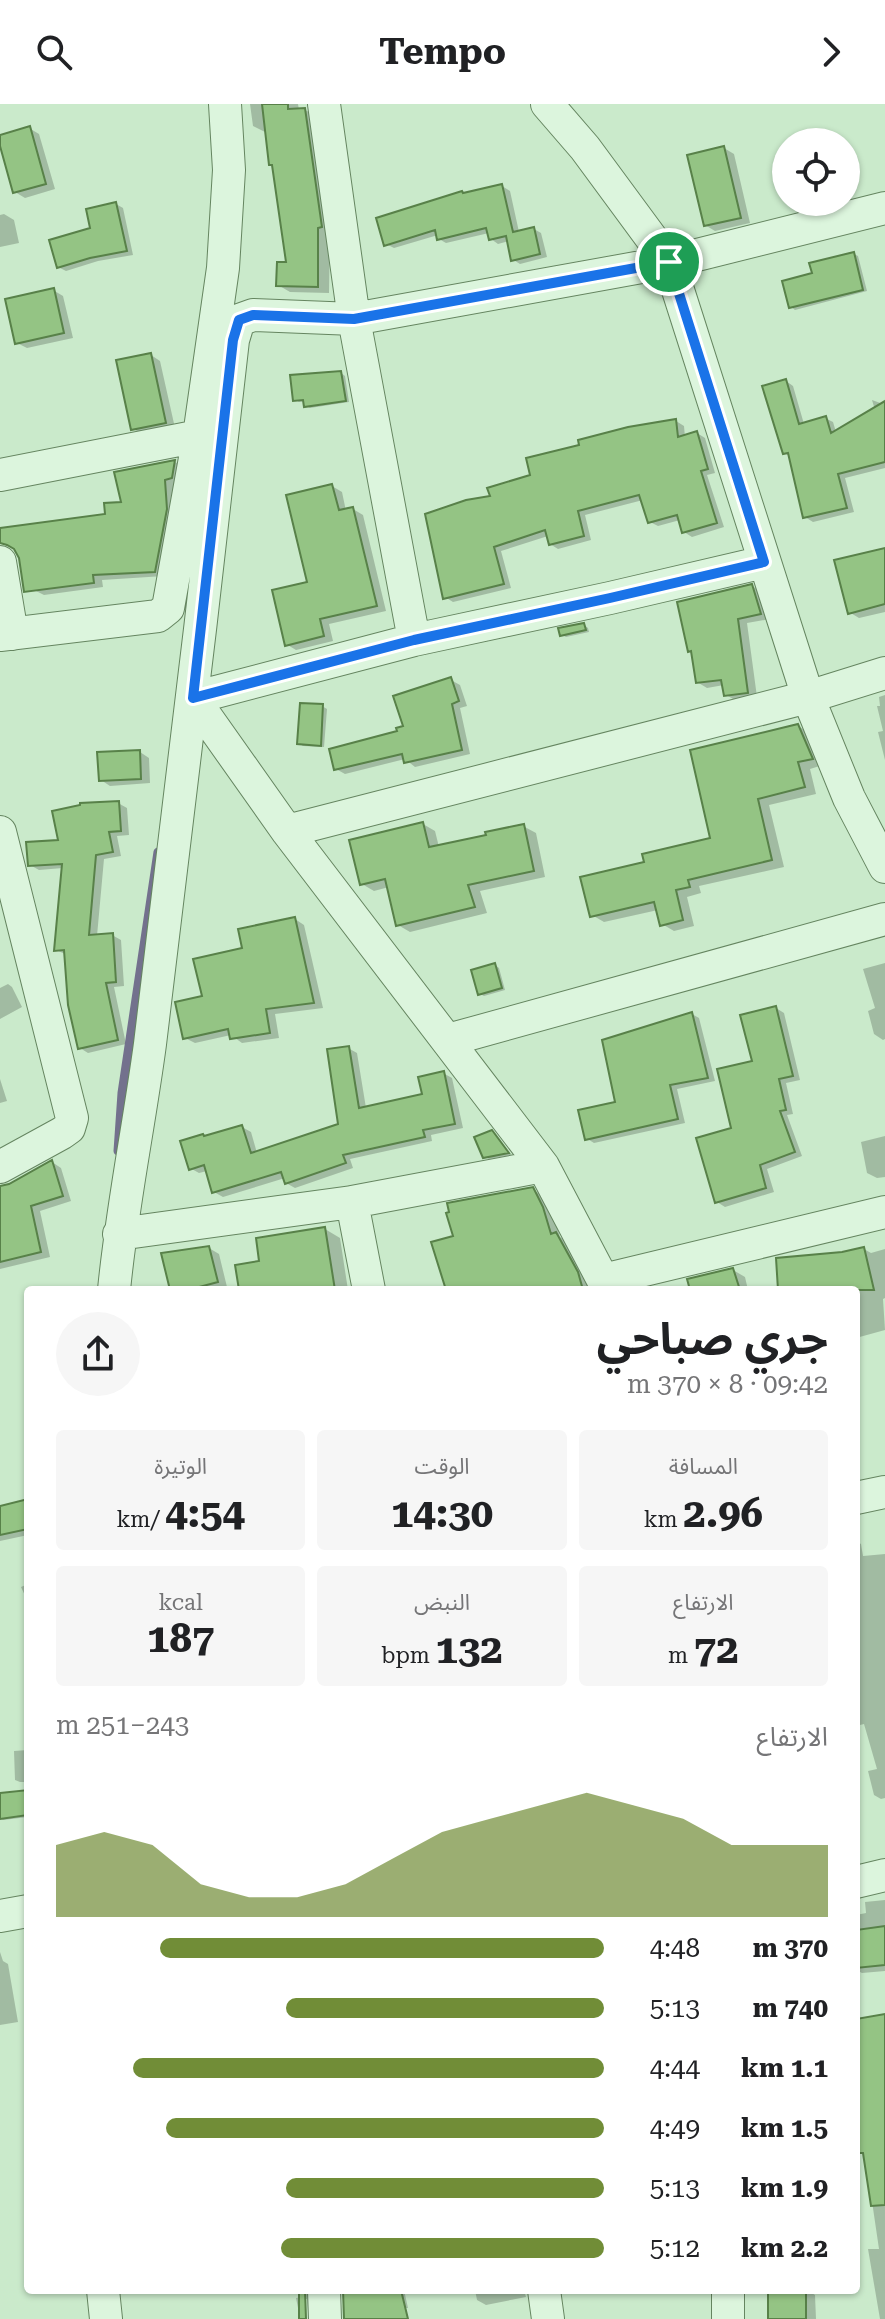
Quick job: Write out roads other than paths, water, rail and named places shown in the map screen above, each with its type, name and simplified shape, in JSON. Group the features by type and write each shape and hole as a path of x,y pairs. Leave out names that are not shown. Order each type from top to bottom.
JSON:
{"street":[{"path":"0,562 6,634 158,616 168,608 199,436 223,268 229,170 225,104"},
{"path":"324,104 354,319 414,640"},
{"path":"547,104 585,148 669,262 808,697 849,798 885,867"},
{"path":"114,1286 119,1234 147,1062 193,698 233,340 239,320 253,315 354,319 669,262 885,208"},
{"path":"0,475 199,436"},
{"path":"193,698 414,640 764,562"},
{"path":"287,831 808,697 885,673"},
{"path":"193,698 287,831 543,1166 604,1285 885,1212"},
{"path":"0,832 72,1118 69,1128 62,1133 0,1167"},
{"path":"448,1040 885,919"},
{"path":"119,1234 352,1202 543,1166"},
{"path":"352,1202 368,1286"},
{"path":"860,1497 885,1492"},
{"path":"860,1881 885,1875"},
{"path":"0,1916 24,1912"},
{"path":"103,2294 106,2319"},
{"path":"324,2294 325,2319"},
{"path":"545,2294 548,2319"},
{"path":"728,2294 728,2319"}],"waterway":[{"path":"118,1151 122,1093 158,852"}]}
